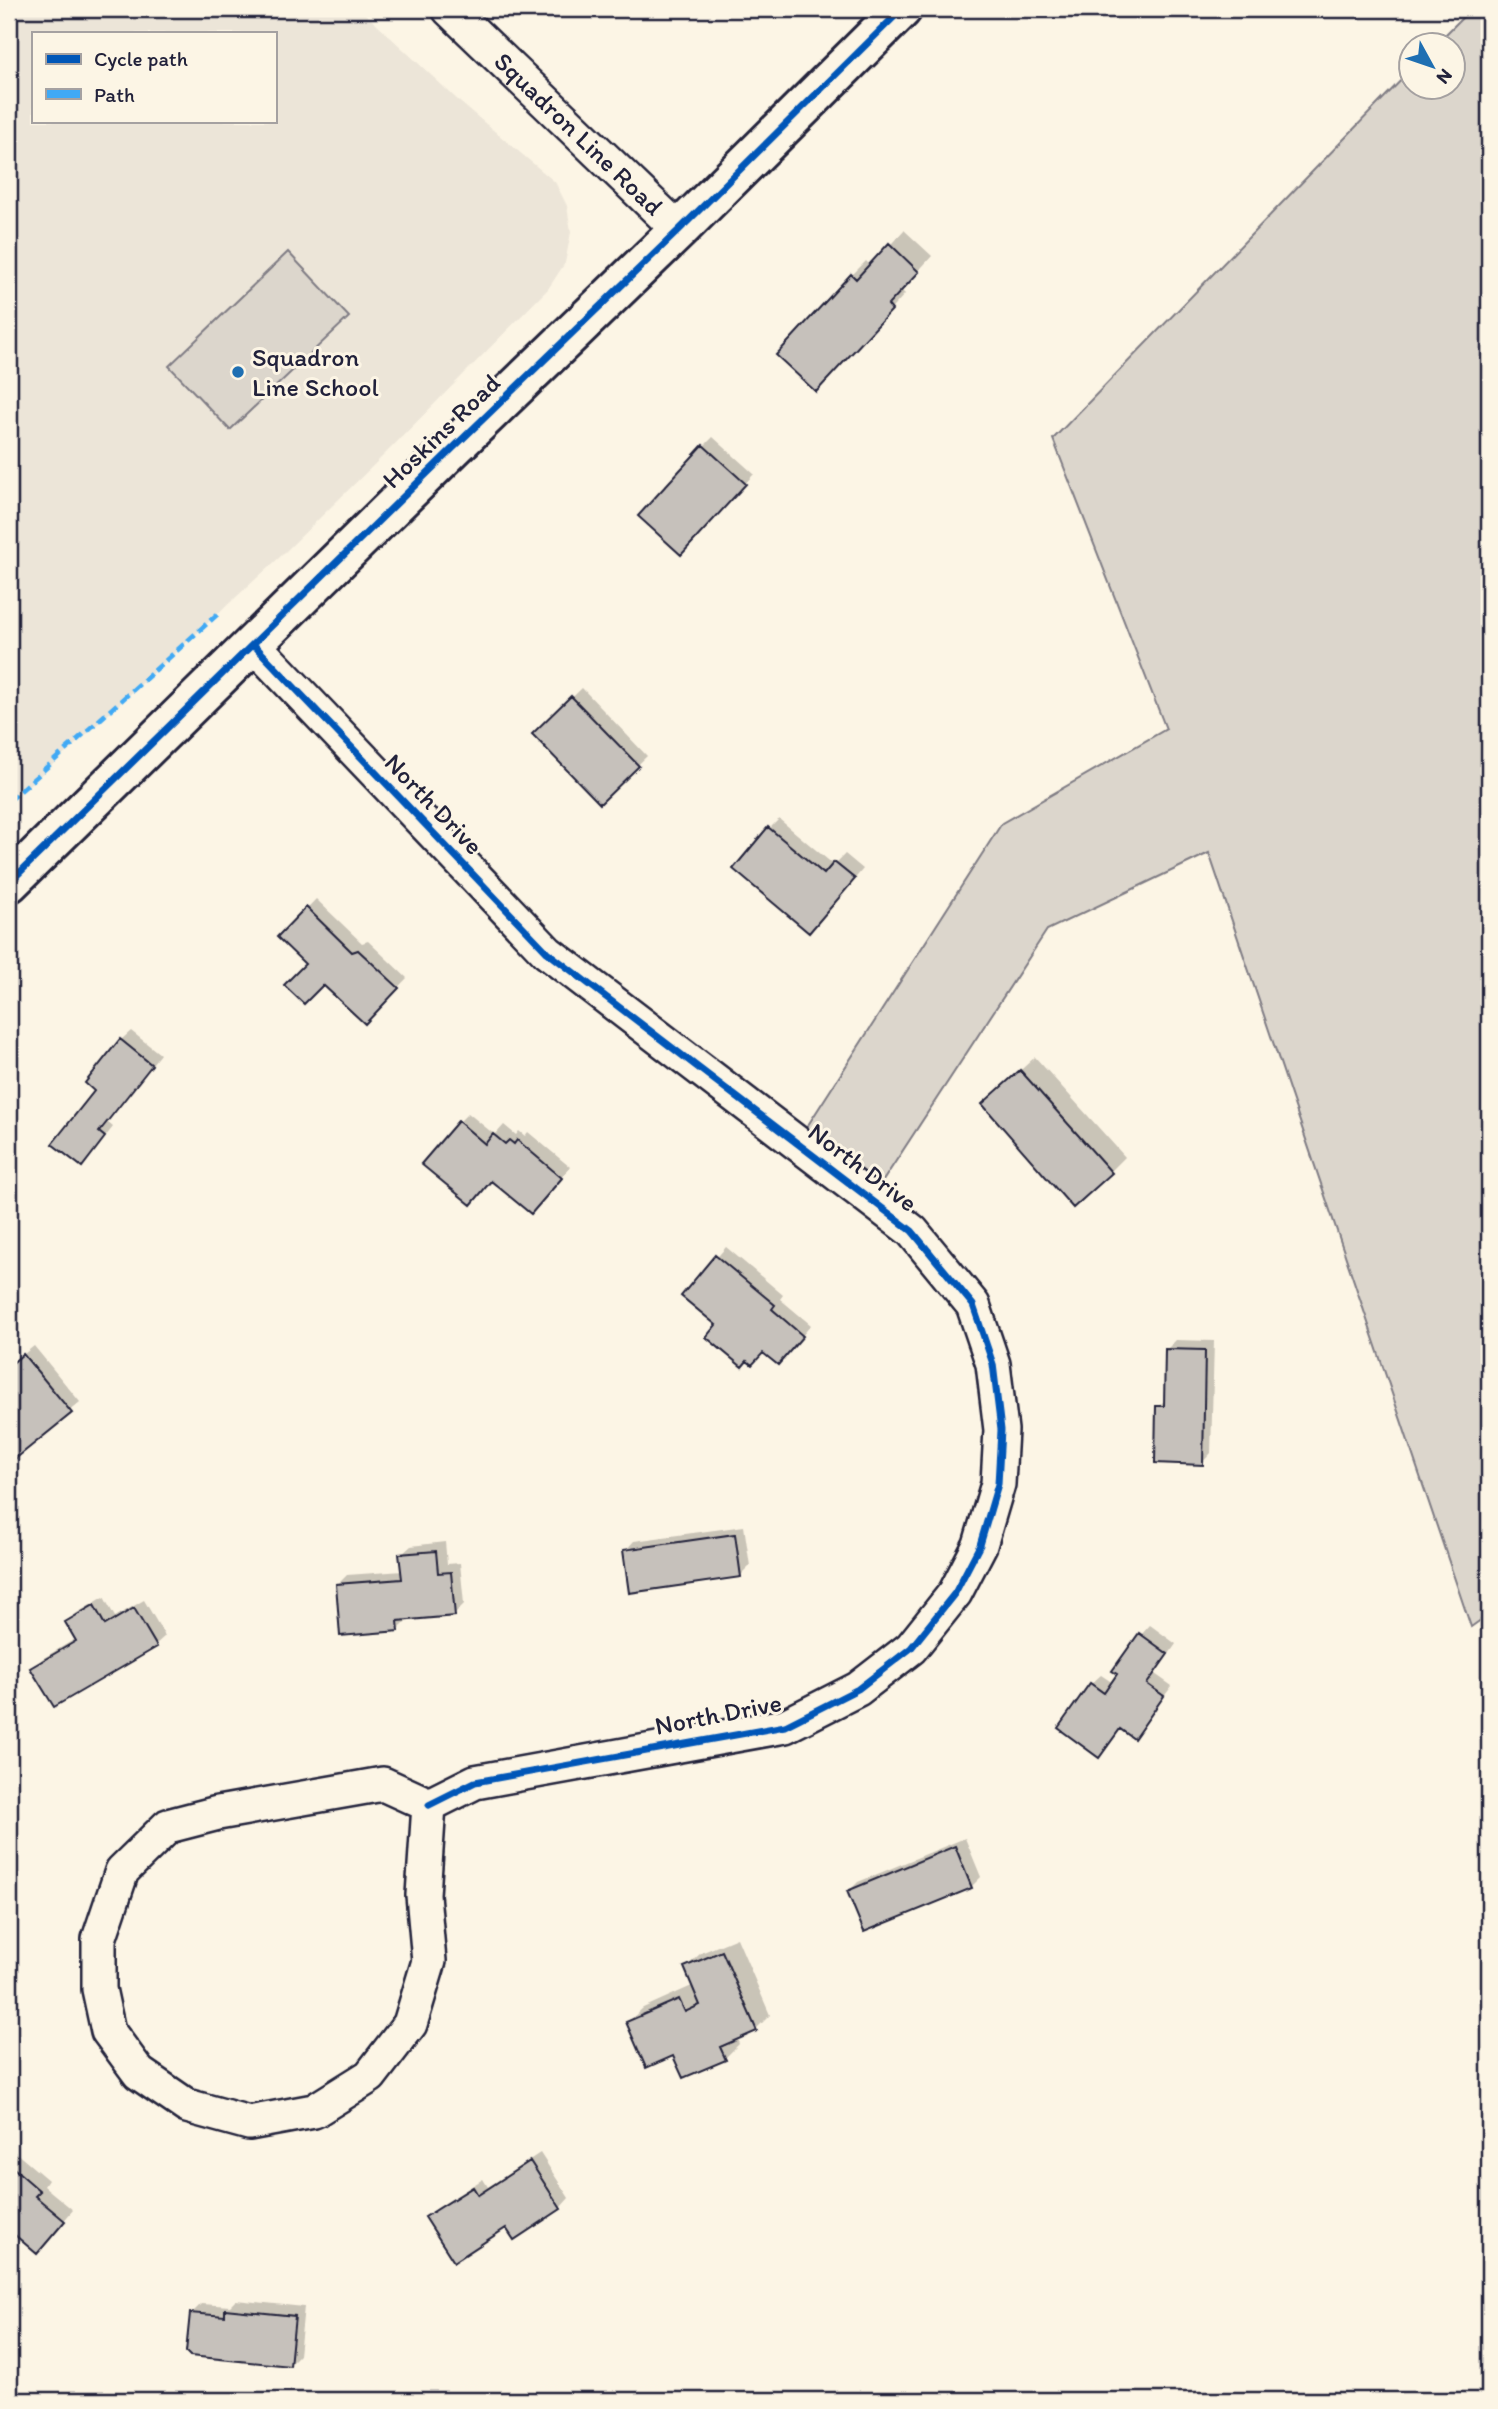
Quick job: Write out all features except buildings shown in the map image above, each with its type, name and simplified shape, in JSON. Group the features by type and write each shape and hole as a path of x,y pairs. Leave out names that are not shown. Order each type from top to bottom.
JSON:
{"street":[{"name":"Squadron Line Road","path":"449,9 679,230"},
{"name":"Hoskins Road","path":"9,883 902,9"},
{"name":"North Drive","path":"253,644 547,951 912,1230 973,1305 993,1364 1001,1430 998,1485 980,1545 955,1593 911,1648 900,1657 858,1689 785,1726 475,1782 429,1805"},
{"path":"383,1784 429,1805 423,1895 429,1961 410,2024 370,2076 314,2111 250,2123 187,2106 138,2073 108,2031 99,1989 99,1939 122,1871 168,1826 218,1813 383,1784"}],"shaded area":[{"name":"Squadron Line School","path":"9,9 360,9 461,103 555,182 567,206 571,232 565,263 548,289 385,454 281,556 9,802"},
{"path":"1471,9 1489,9 1489,1614 1471,1627 1209,853 1047,930 875,1193 801,1136 1002,823 1166,729 1053,439 1396,85 1396,102 1466,102 1466,32 1448,32"},
{"path":"288,252 349,317 230,430 169,366"}],"marked path":[{"path":"9,801 221,611"}],"cycle path":[{"path":"9,883 902,9"},
{"path":"253,644 547,952 912,1231 973,1305 993,1364 1001,1430 998,1484 980,1545 955,1593 911,1648 858,1689 785,1726 475,1782 429,1805"}],"place":[{"name":"Squadron Line School","path":"238,372"}]}
